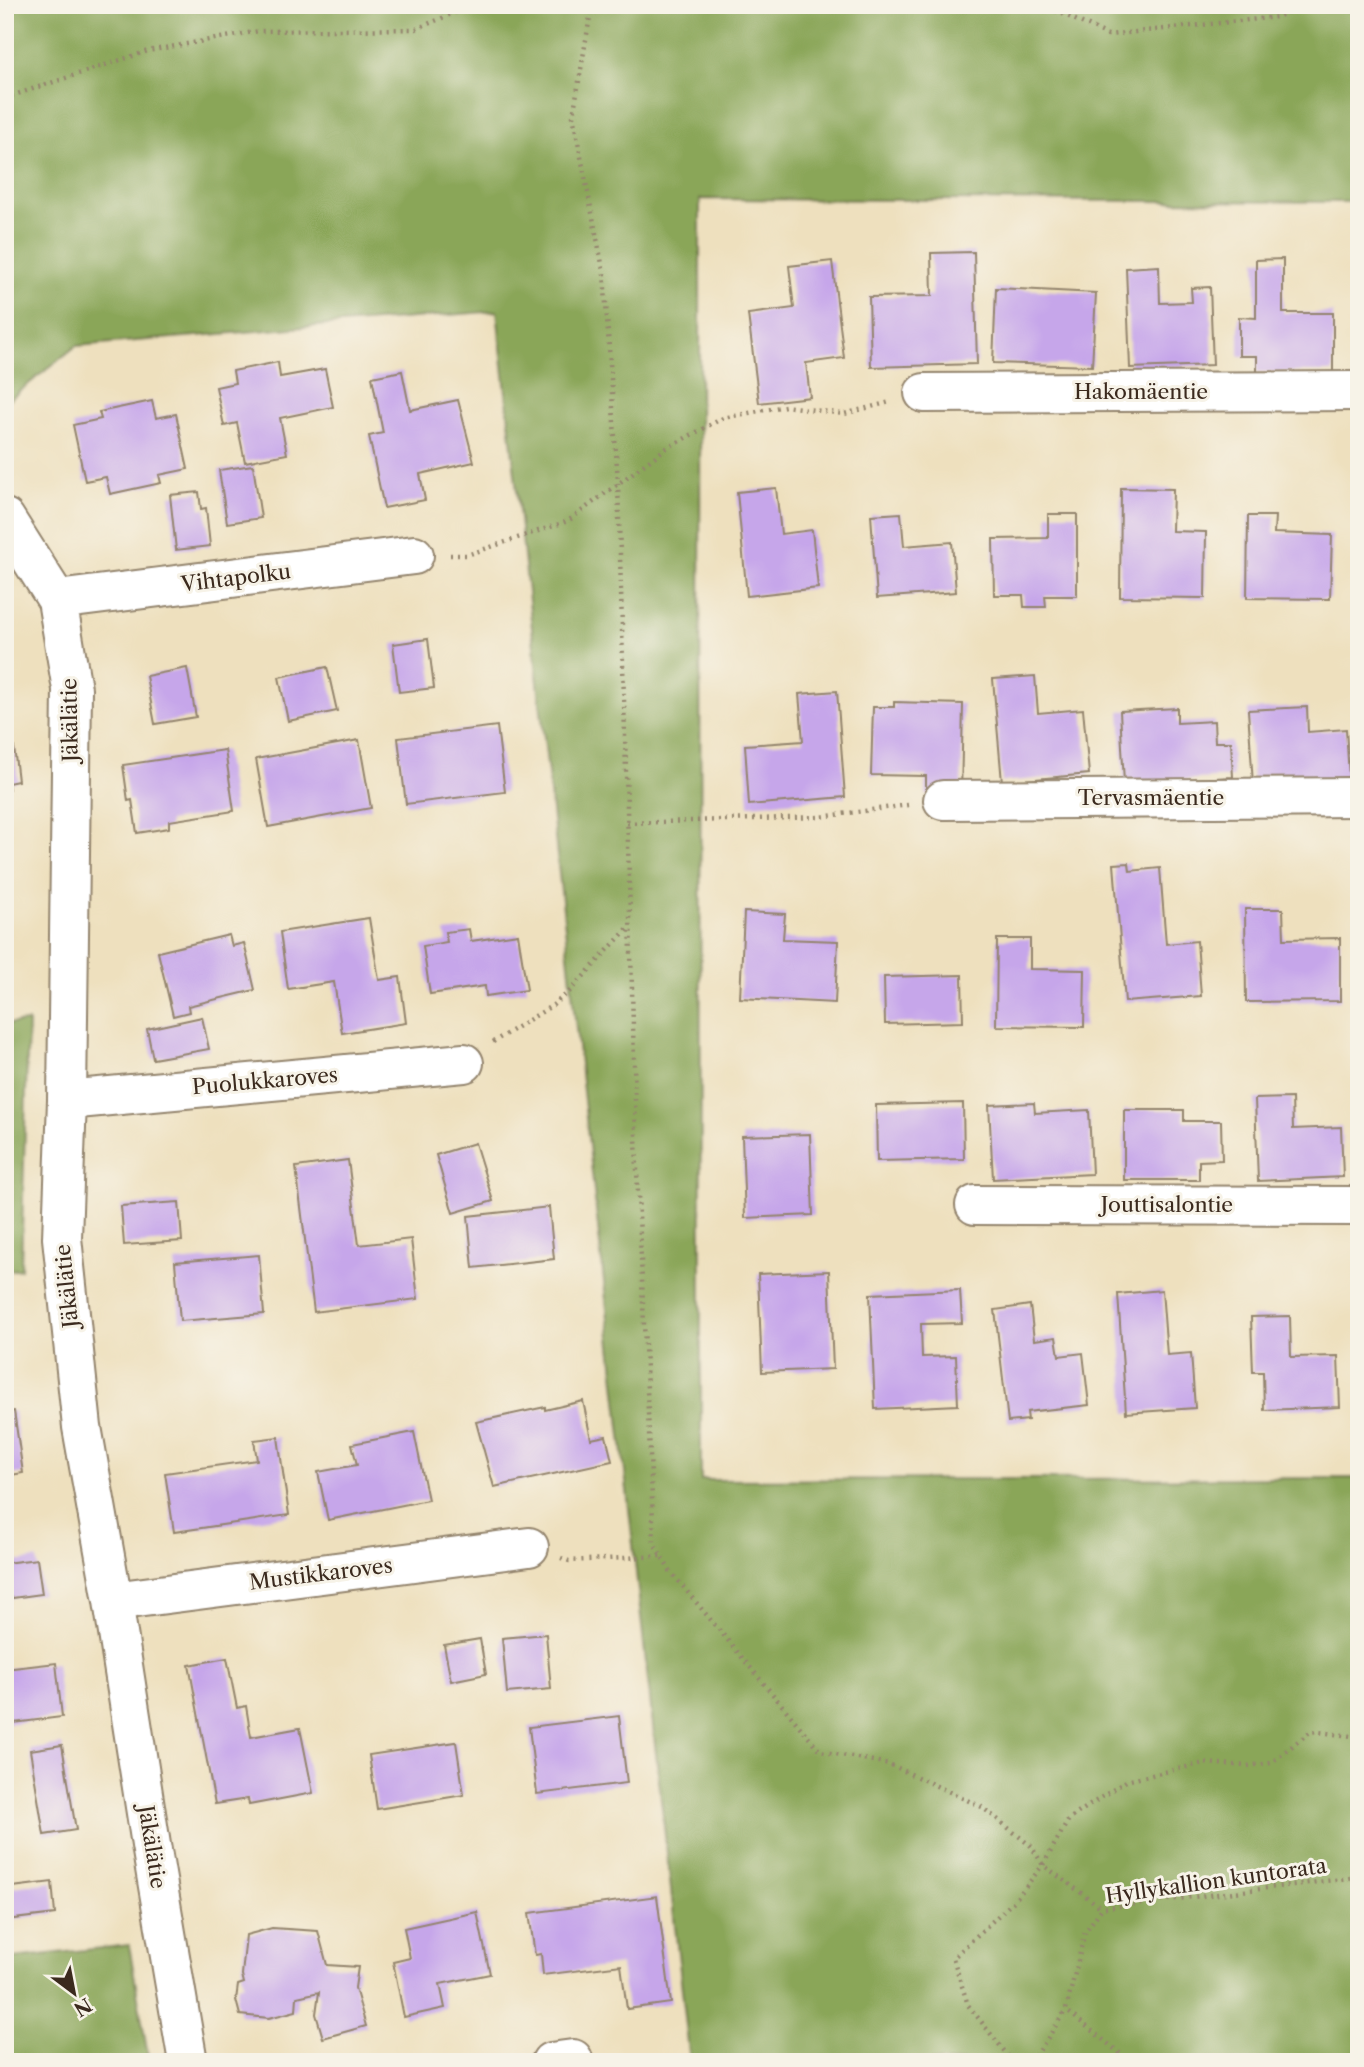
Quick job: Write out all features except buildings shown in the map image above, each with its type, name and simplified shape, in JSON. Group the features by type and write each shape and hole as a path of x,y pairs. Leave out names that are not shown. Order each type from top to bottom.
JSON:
{"street":[{"name":"Hakomäentie","path":"924,393 1359,391"},
{"name":"Jäkälätie","path":"5,518 57,600 72,689 67,1100 62,1238 82,1427 188,2062"},
{"name":"Vihtapolku","path":"57,600 414,555"},
{"name":"Tervasmäentie","path":"943,800 1359,797"},
{"name":"Puolukkaroves","path":"67,1100 464,1063"},
{"name":"Jouttisalontie","path":"975,1205 1359,1206"},
{"name":"Mustikkaroves","path":"113,1601 529,1547"}],"path":[{"path":"5,98 148,51 259,31 416,29 473,5"},
{"path":"592,5 573,116 604,274 618,482 636,1158 654,1543 670,1571 820,1751 889,1765 982,1807 1031,1846 1043,1865 1102,1908"},
{"path":"1043,5 1108,34 1276,17 1305,5"},
{"path":"414,555 467,555 568,521 665,449 723,418 785,406 844,414 924,393"},
{"path":"627,823 820,817 943,800"},
{"path":"464,1063 570,991 630,926"},
{"path":"529,1547 569,1561 661,1556"},
{"path":"1013,2062 968,2005 953,1958 1015,1900 1043,1865 1069,1819 1126,1781 1204,1763 1247,1766 1271,1763 1311,1731 1359,1737"},
{"name":"Hyllykallion kuntorata","path":"1032,2062 1066,2010 1085,1932 1102,1908 1359,1877"},
{"path":"1066,2010 1131,2062"}],"green space":[{"path":"5,5 1359,5 1359,202 700,199 701,1480 1359,1478 1359,2062 690,2062 497,311 76,346 5,403"},
{"path":"28,1022 21,1269 5,1271 5,1024"},
{"path":"129,1945 149,2062 5,2062 5,1959"}]}
